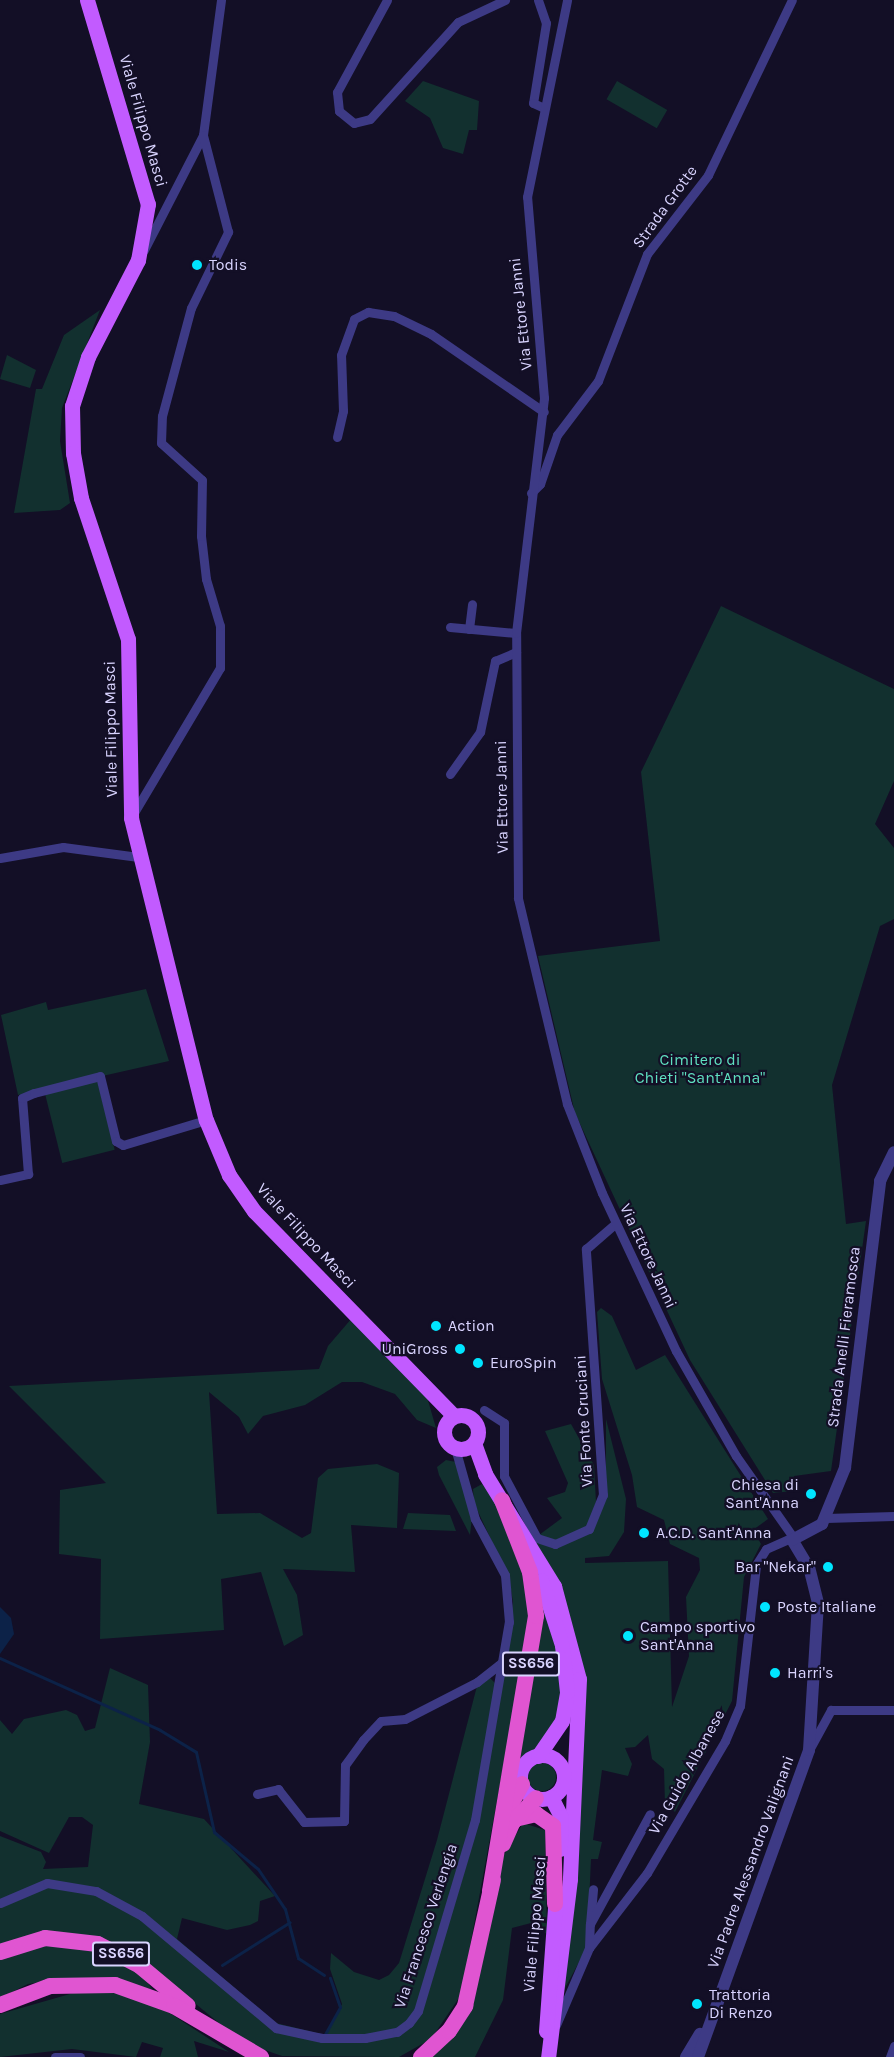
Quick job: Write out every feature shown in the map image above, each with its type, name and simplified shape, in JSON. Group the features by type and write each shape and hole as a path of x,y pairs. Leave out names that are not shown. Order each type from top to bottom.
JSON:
{"highway":[{"name":"SS656","path":"421,2057 449,2031 465,2006 490,1891 536,1616 530,1572 499,1495"},
{"path":"514,1748 532,1760"},
{"name":"SS656","path":"499,1831 522,1784"},
{"name":"SS656","path":"490,1891 515,1819 550,1794"},
{"path":"515,1819 536,1814 553,1826 555,1904"},
{"name":"SS656","path":"0,1952 45,1938 98,1944 153,1976 217,2034"},
{"name":"SS656","path":"0,2005 50,1986 115,1985 158,1998 217,2034 261,2057"}],"main road":[{"name":"Viale Filippo Masci","path":"87,0 145,177 148,204 138,260 88,357 72,406 81,498 128,639 131,818 138,857 206,1120 229,1175 254,1211 433,1396 449,1421"},
{"path":"449,1421 476,1423 463,1447 446,1441 449,1421"},
{"name":"Viale Filippo Masci","path":"463,1447 485,1474 549,1576 566,1619 579,1679 574,1819 556,2026 547,2056"},
{"name":"Viale Filippo Masci","path":"499,1495 542,1582 565,1664 562,1721 532,1760"},
{"name":"Viale Filippo Masci","path":"561,1766 579,1729"},
{"path":"532,1760 561,1766 550,1794 522,1784 532,1760"},
{"name":"Viale Filippo Masci","path":"550,1794 574,1819"},
{"name":"Viale Filippo Masci","path":"547,2056 555,1904 562,1824 550,1794"}],"street":[{"path":"138,260 203,135 222,0"},
{"path":"387,0 337,92 339,111 354,123 370,119 458,22 505,0"},
{"path":"538,0 546,23 533,104 544,108"},
{"name":"Via Ettore Janni","path":"567,0 526,197 544,412 531,493 516,633 518,898 567,1104 615,1224 736,1456 793,1537"},
{"name":"Strada Grotte","path":"531,493 540,484 557,435 598,381 646,254 708,175 792,0"},
{"path":"131,818 220,668 220,626 206,579 201,536 201,480 161,443 162,416 191,308 228,232 203,135"},
{"path":"337,437 343,411 341,354 354,319 368,312 394,316 423,329 544,412"},
{"path":"469,629 472,604"},
{"path":"450,627 516,633"},
{"path":"450,774 480,732 495,662 516,652"},
{"path":"0,858 63,847 138,857"},
{"path":"0,1180 28,1174 22,1098 34,1093 100,1076 116,1141 123,1145 206,1120"},
{"name":"Strada Anelli Fieramosca","path":"824,1521 844,1468 880,1180 894,1152"},
{"name":"Via Fonte Cruciani","path":"484,1410 504,1423 504,1476 533,1532 543,1542 566,1542 589,1529 603,1495 598,1384 586,1249 615,1224"},
{"name":"Via Francesco Verlengia","path":"0,1903 47,1883 96,1891 142,1916 276,2028 322,2038 398,2032 418,2011 475,1820 510,1606 505,1575 482,1537 466,1486 463,1447"},
{"path":"466,1486 476,1479 499,1495"},
{"path":"793,1537 824,1521 894,1516"},
{"name":"Via Padre Alessandro Valignani","path":"698,2057 809,1750 818,1603 809,1568 793,1537"},
{"name":"Via Guido Albanese","path":"556,2026 589,1948 647,1873 725,1741 740,1706 756,1565 766,1549 793,1537"},
{"path":"257,1794 279,1789 304,1822 344,1821 345,1765 381,1721 423,1710 477,1682 501,1663"},
{"path":"809,1750 831,1710 894,1710"},
{"name":"Via Guido Albanese","path":"589,1948 590,1924 650,1814"},
{"path":"590,1924 593,1888"},
{"path":"686,2057 715,2010"},
{"path":"890,2057 894,2046"},
{"path":"55,2057 80,2057"}],"green space":[{"path":"423,81 479,101 477,130 469,130 463,154 443,148 430,118 405,101"},
{"path":"617,81 667,110 657,128 606,99"},
{"path":"100,310 62,408 60,441 70,503 60,510 14,513 36,389 42,389 64,335"},
{"path":"7,355 36,370 30,388 0,379"},
{"name":"Cimitero di Chieti \"Sant'Anna\"","path":"721,606 894,689 894,781 875,824 894,848 894,919 880,926 832,1085 846,1224 866,1221 831,1471 794,1476 794,1491 773,1493 690,1360 575,1113 538,956 660,941 641,772"},
{"path":"146,989 169,1061 18,1095 1,1015 46,1002 48,1010"},
{"path":"97,1079 115,1150 62,1163 45,1092"},
{"path":"601,1308 612,1316 636,1370 665,1355 768,1519 753,1530 761,1544 744,1577 732,1701 675,1812 665,1804 664,1769 652,1759 648,1735 635,1747 625,1748 632,1764 628,1776 602,1770 593,1840 602,1842 598,1859 591,1859 587,1947 563,1992 582,1754 533,1538 543,1543 584,1535 606,1494 606,1419 626,1499 624,1532 609,1556 585,1558 585,1563 668,1561 672,1707 689,1656 686,1597 700,1570 699,1558 670,1544 664,1520 637,1507 632,1475 602,1379 597,1312"},
{"path":"352,1318 427,1397 436,1428 417,1420 395,1394 362,1382 342,1382 305,1405 263,1416 248,1434 239,1417 209,1392 217,1514 260,1513 302,1538 311,1533 318,1478 328,1469 377,1464 399,1473 397,1528 351,1525 355,1572 283,1569 297,1595 303,1635 284,1646 261,1572 221,1579 224,1630 100,1639 101,1559 59,1554 60,1490 106,1483 9,1386 319,1369 328,1346"},
{"path":"571,1424 594,1465 596,1502 588,1526 556,1541 539,1535 562,1518 547,1498 565,1492 568,1483 545,1431"},
{"path":"446,1460 456,1462 472,1517 470,1535 439,1475 437,1467"},
{"path":"482,1484 501,1507 533,1606 461,1995 431,2039 399,2057 282,2056 242,2042 157,1972 98,1939 44,1933 0,1946 0,1836 41,1852 46,1862 43,1869 88,1867 93,1825 82,1817 69,1817 49,1853 0,1831 0,1720 12,1734 24,1719 66,1710 77,1715 85,1731 95,1728 110,1668 148,1685 150,1742 139,1804 204,1819 275,1896 260,1901 258,1921 250,1925 227,1930 182,1918 177,1939 276,2023 325,2035 342,2004 330,1969 331,1953 354,1972 379,1980 389,1975 399,1963 437,1840 477,1686 490,1678 500,1688 513,1602 509,1578 474,1503 473,1489"},
{"path":"408,1513 450,1515 456,1531 403,1529"},
{"path":"539,1597 555,1630 562,1708 537,1750 518,1763"},
{"path":"542,1763 552,1767 556,1777 552,1787 542,1791 532,1787 528,1777 532,1767"},
{"path":"523,1823 545,1830 547,1934 531,1923 512,1928 503,2000 475,2057 432,2057 467,2018 502,1858"},
{"path":"25,1944 94,1946 140,1971 152,1989 68,1978 28,1984 0,1998 0,1957"},
{"path":"84,1990 144,1996 229,2052 194,2041 198,2057 160,2057 163,2048 142,2042 136,2057 72,2049 0,2057 0,2014"}],"water":[{"path":"0,1607 11,1618 14,1634 0,1654"}],"waterway":[{"path":"0,1658 160,1730 196,1752 214,1832 258,1869 285,1909 298,1958 324,1975"},
{"path":"222,1965 290,1922"},
{"path":"324,2036 340,2007 330,1978"}],"place":[{"name":"Todis","path":"197,265"},
{"name":"Action","path":"436,1326"},
{"name":"UniGross","path":"460,1349"},
{"name":"EuroSpin","path":"478,1363"},
{"name":"Chiesa di Sant'Anna","path":"811,1494"},
{"name":"A.C.D. Sant'Anna","path":"644,1533"},
{"name":"Bar \"Nekar\"","path":"828,1567"},
{"name":"Poste Italiane","path":"765,1607"},
{"name":"Campo sportivo Sant'Anna","path":"628,1636"},
{"name":"Harri's","path":"775,1673"},
{"name":"Trattoria Di Renzo","path":"697,2004"}]}
